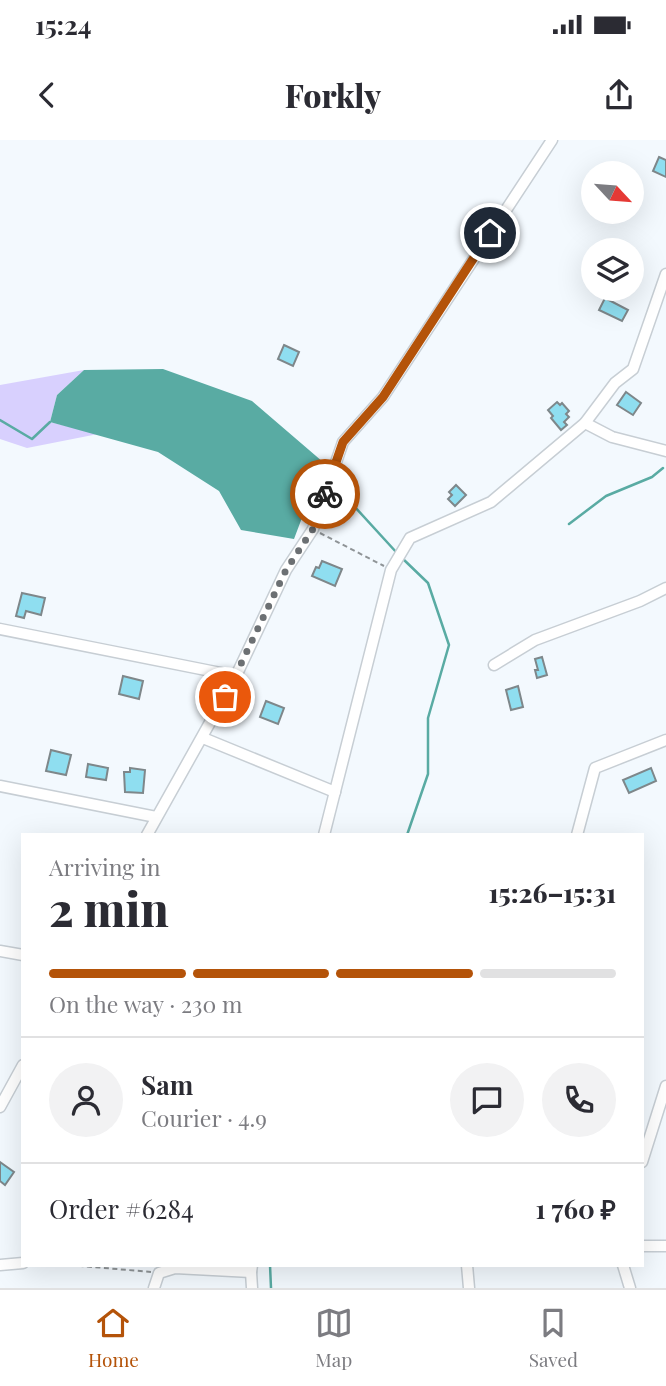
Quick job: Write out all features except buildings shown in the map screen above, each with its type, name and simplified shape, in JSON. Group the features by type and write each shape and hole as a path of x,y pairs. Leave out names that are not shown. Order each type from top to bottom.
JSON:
{"street":[{"path":"148,833 236,676 286,570 313,529 343,442 383,397 552,140"},
{"path":"325,833 391,570 410,538 491,502 585,423 615,383 634,369 666,274"},
{"path":"585,423 612,437 666,451"},
{"path":"494,665 536,640 640,601 666,588"},
{"path":"0,629 236,676"},
{"path":"203,738 335,792"},
{"path":"578,833 595,768 666,740"},
{"path":"0,786 156,817"},
{"path":"0,951 21,955"},
{"path":"1,1105 21,1070"},
{"path":"644,1156 666,1086"},
{"path":"644,1246 666,1246"},
{"path":"0,1265 21,1263"},
{"path":"467,1267 469,1288"},
{"path":"623,1267 630,1288"},
{"path":"154,1288 159,1273 174,1268 251,1269 252,1288"}],"path":[{"path":"313,529 391,570"},
{"path":"92,1267 159,1273"}],"shaded area":[{"path":"163,369 252,401 323,462 294,539 241,530 219,491 158,452 50,422 57,395 84,370"},
{"path":"84,370 57,395 50,422 98,434 27,448 0,439 0,385"}],"waterway":[{"path":"0,420 32,439 50,422"},
{"path":"569,524 606,496 652,477 663,468"},
{"path":"343,494 397,553"},
{"path":"402,558 428,583 449,645 428,718 428,774 408,833"},
{"path":"270,1267 271,1288"}],"way so far":[{"path":"225,697 286,570 313,529 325,494"}],"route":[{"path":"325,494 343,442 383,397 490,233"}]}
